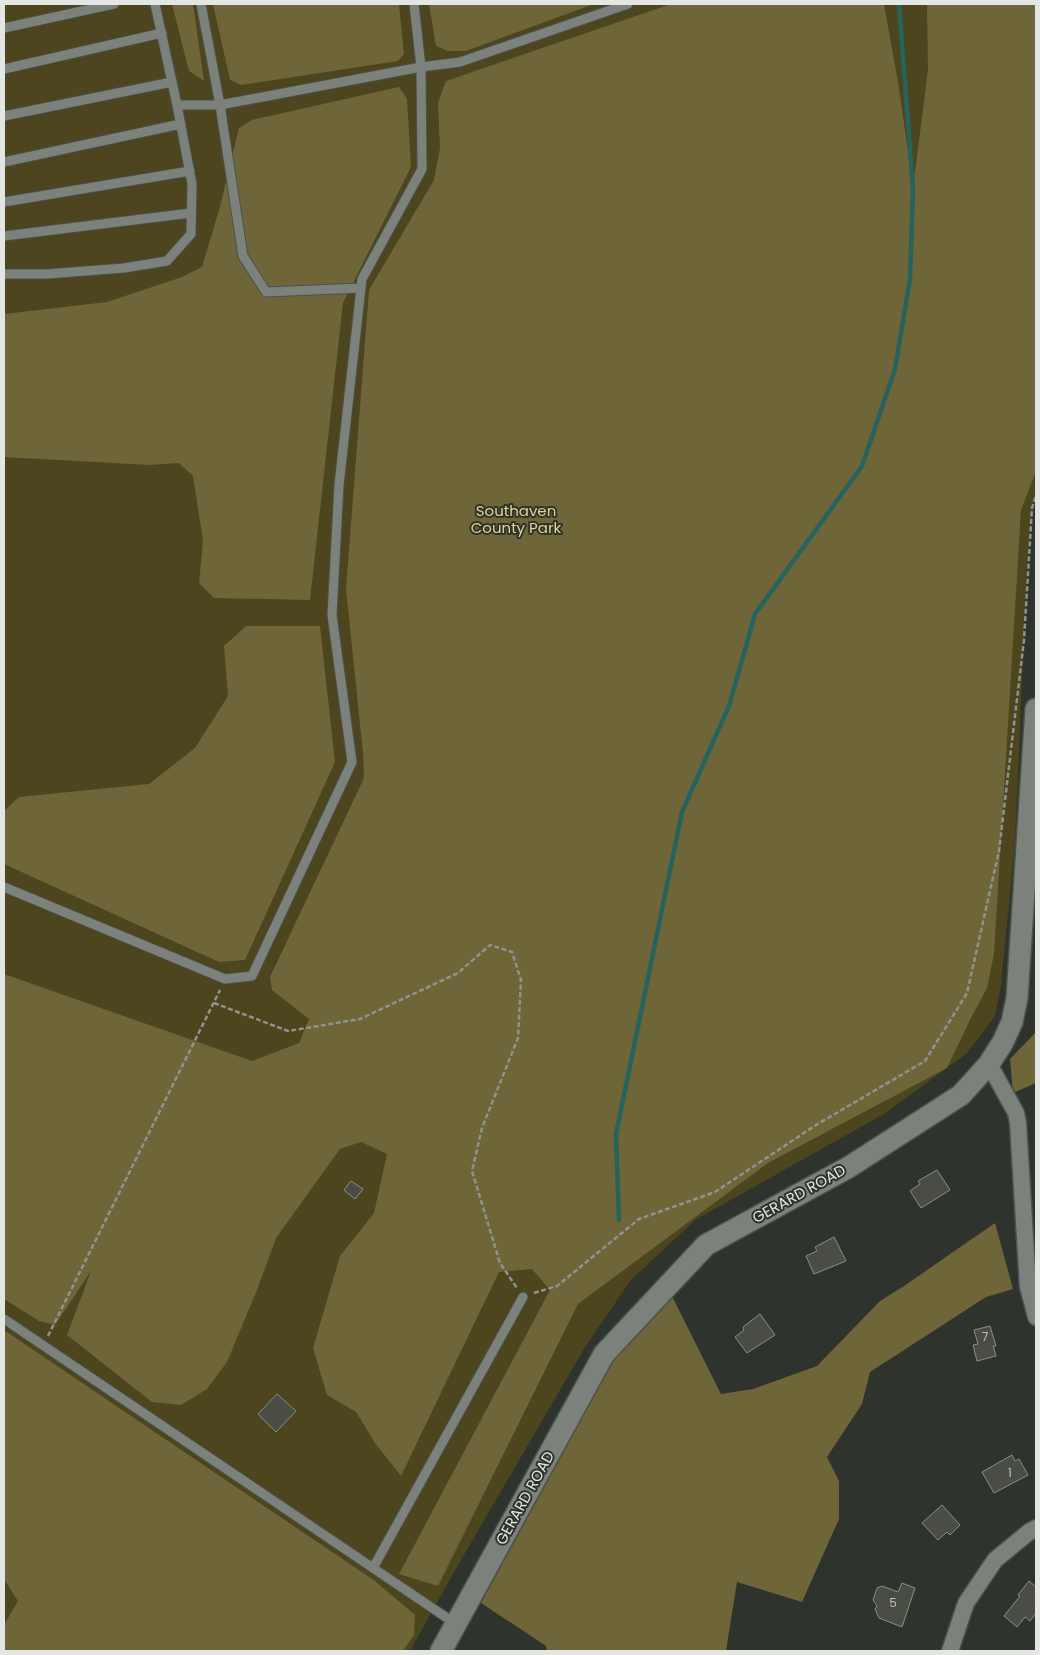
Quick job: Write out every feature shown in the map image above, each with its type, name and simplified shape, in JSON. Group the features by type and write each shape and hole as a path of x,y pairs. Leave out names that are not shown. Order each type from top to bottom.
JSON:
{"street":[{"name":"GERARD ROAD","path":"441,1651 604,1354 706,1244 850,1167 961,1095 989,1064 1003,1042 1012,1022 1017,998 1036,709"},
{"path":"989,1064 1016,1113 1018,1123 1028,1287 1036,1317"},
{"path":"950,1651 966,1603 995,1560 1036,1528"}],"lane":[{"path":"4,28 114,4"},
{"path":"4,274 56,273 124,268 167,261 191,234 192,184 190,171 155,4"},
{"path":"201,4 220,105 242,256 266,292 361,288"},
{"path":"4,888 225,979 252,976 352,762 332,615 339,485 362,279 422,170 421,67 414,4"},
{"path":"177,105 220,105 421,67 460,62 628,4"},
{"path":"4,68 162,33"},
{"path":"4,116 172,82"},
{"path":"4,162 181,124"},
{"path":"4,202 190,171"},
{"path":"4,236 191,213"},
{"path":"374,1568 523,1297"},
{"path":"4,1319 456,1624"}],"path":[{"path":"214,1003 288,1031 360,1019 458,973 490,945 512,952 521,980 518,1038 482,1128 472,1171 500,1263 523,1297 557,1286 640,1219 714,1192 816,1126 925,1061 967,992 999,851 1024,640 1032,508 1036,496"},
{"path":"43,1346 225,979"}],"green space":[{"name":"Southaven County Park","path":"4,4 1036,4 1036,495 1027,566 1015,842 1001,985 995,1016 966,1054 884,1114 695,1220 631,1280 585,1347 410,1651 4,1651"},
{"path":"172,4 193,4 204,81 189,71"},
{"path":"213,4 399,4 404,54 398,61 241,85 230,80"},
{"path":"429,4 594,4 466,51 448,51 436,46"},
{"name":"Southaven County Park","path":"671,4 884,4 899,88 913,187 928,70 927,4 1036,4 1036,471 1021,510 994,954 987,988 947,1068 768,1163 578,1304 438,1586 399,1574 550,1290 532,1269 499,1272 401,1476 375,1443 356,1412 327,1395 313,1348 340,1256 374,1213 387,1154 361,1142 340,1149 276,1238 227,1362 207,1389 181,1405 152,1402 67,1335 91,1271 55,1325 39,1321 4,1299 4,974 252,1061 299,1043 309,1019 272,990 270,977 364,778 346,589 369,290 434,180 440,148 438,103 446,81"},
{"path":"399,87 407,99 411,167 343,303 310,600 214,598 199,583 203,541 193,476 179,463 149,465 4,457 4,314 107,302 182,277 202,267 219,210 239,128 252,120"},
{"path":"246,626 320,626 335,762 245,960 219,962 4,864 4,811 19,797 149,784 195,748 228,696 224,646"},
{"path":"1036,1032 1036,1083 1013,1093 1010,1059"},
{"path":"995,1223 1013,1289 986,1297 870,1372 862,1404 827,1457 839,1481 839,1519 802,1602 737,1582 726,1651 547,1651 546,1646 481,1603 613,1359 672,1296 721,1394 753,1389 817,1366 880,1301"},
{"path":"4,1330 375,1581 415,1615 414,1635 403,1651 4,1651 4,1625 18,1601 4,1579"}],"building":[{"path":"937,1170 950,1190 921,1208 910,1191 920,1184 918,1181"},
{"path":"351,1181 363,1189 355,1199 344,1190"},
{"path":"834,1237 846,1261 814,1274 806,1256 817,1251 815,1247"},
{"path":"760,1314 775,1335 747,1353 735,1337 744,1330 743,1327"},
{"path":"990,1326 996,1346 993,1346 996,1356 977,1361 973,1345 978,1344 974,1330"},
{"path":"277,1394 296,1411 276,1432 258,1414"},
{"path":"1012,1455 1015,1461 1019,1459 1028,1475 994,1493 982,1472"},
{"path":"942,1505 960,1525 950,1535 947,1532 938,1540 922,1523"},
{"path":"1029,1581 1036,1587 1036,1613 1030,1621 1025,1617 1017,1627 1004,1616"},
{"path":"902,1583 915,1588 902,1627 879,1618 875,1609 877,1606 873,1600 877,1588 882,1586 898,1592"}],"waterway":[{"path":"619,1220 616,1134 682,812 729,706 755,614 862,466 895,369 910,279 913,189 899,4"}]}
